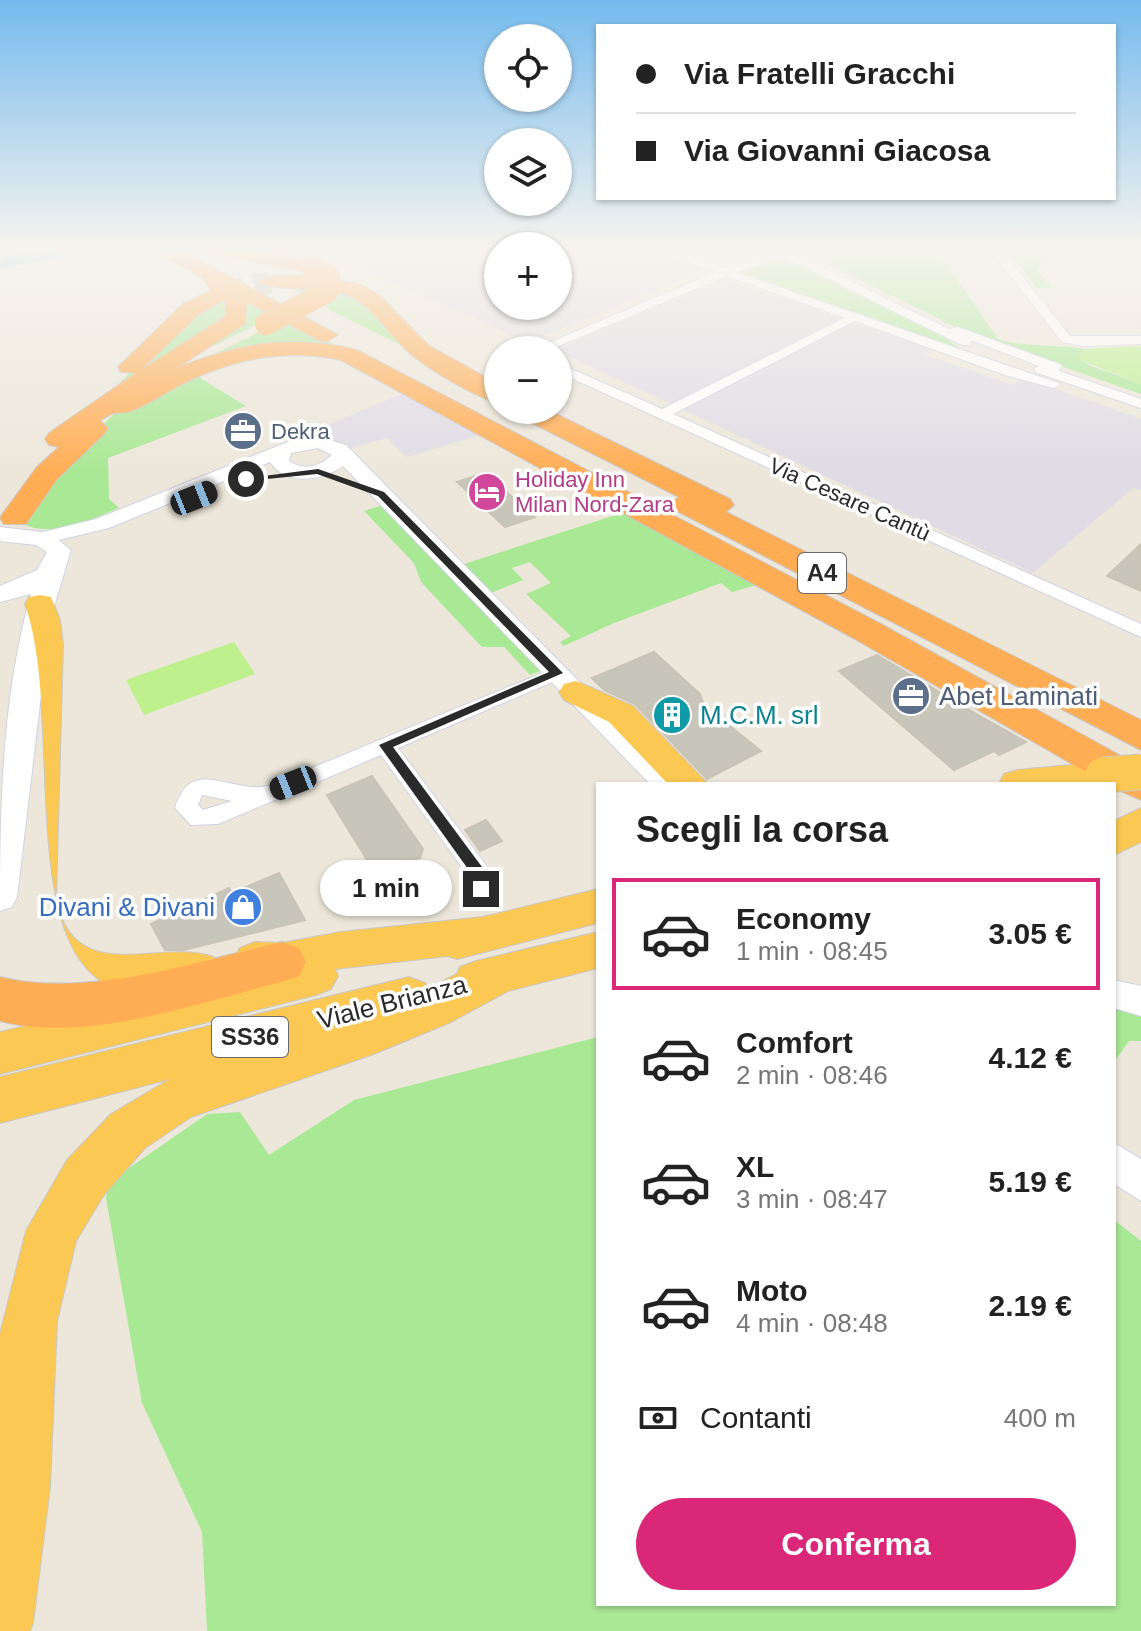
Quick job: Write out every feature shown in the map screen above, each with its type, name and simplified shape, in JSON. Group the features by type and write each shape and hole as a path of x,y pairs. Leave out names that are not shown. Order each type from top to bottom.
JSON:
{"highway":[{"path":"5,519 59,439 175,322"},
{"path":"59,439 131,387 232,322"},
{"path":"5,519 72,447 124,405 171,371 270,322"},
{"name":"A4","path":"296,322 1126,776"},
{"name":"A4","path":"331,322 484,401"},
{"path":"393,322 420,350 484,387"},
{"path":"124,405 168,380 237,354 301,346 349,355 867,631 1126,776"},
{"name":"A4","path":"529,424 1141,736"},
{"path":"555,424 1141,711"},
{"path":"32,591 47,620 47,700 33,880 46,934 69,956 106,972 171,974 253,961 282,962"},
{"path":"566,682 621,714 688,782"},
{"path":"1044,782 1126,776"},
{"path":"1116,820 1141,814"},
{"path":"1116,839 1141,823"},
{"name":"Viale Brianza","path":"0,1100 491,954 596,907"},
{"path":"0,999 39,1007 80,1004 341,950 491,954"},
{"name":"Viale Brianza","path":"0,1053 491,954 596,950"},
{"path":"0,1623 19,1487 29,1321 52,1231 85,1178 128,1131 177,1099 355,1040 433,1009 491,954"}],"main road":[{"path":"0,897 32,591 59,550 5,519"}],"street":[{"path":"572,336 605,322"},
{"path":"662,414 845,322"},
{"path":"869,322 1054,384"},
{"path":"921,322 948,335 1141,404"},
{"path":"936,322 1141,396"},
{"path":"1053,322 1066,339 1084,342 1141,340"},
{"path":"948,335 986,359 1141,414"},
{"name":"Via Cesare Cantù","path":"572,373 1141,631"},
{"path":"42,538 102,524 283,451 315,442 333,445 664,782"},
{"path":"283,451 279,463 381,494"},
{"path":"32,591 103,535 256,476 307,472 335,464 341,453"},
{"path":"268,794 385,745 566,682"},
{"path":"385,745 480,875 481,889"},
{"path":"1116,995 1141,1001"},
{"path":"1116,1163 1141,1182"}],"shaded area":[{"path":"483,322 578,322 544,336 515,336"},
{"path":"622,322 852,322 932,349 923,354 1013,385 1024,378 1141,419 1141,490 1133,488 1033,573 572,358 572,343"},
{"path":"404,393 482,434 407,457 387,438 344,450 320,428"}],"green space":[{"path":"182,322 219,322 95,407"},
{"path":"220,322 262,322 145,380 190,352"},
{"path":"269,322 292,322 342,349 303,343 200,361 273,325"},
{"path":"354,322 385,322 415,352"},
{"path":"879,322 913,322 964,352"},
{"path":"945,322 986,322 998,339 1019,344 1085,349 1080,354 1088,365 1141,384 1141,394 971,335"},
{"path":"1141,346 1141,384 1080,360 1080,354 1085,349"},
{"path":"192,373 246,406 108,458 109,499 119,508 80,523 52,529 39,529 15,518 80,446 124,405"},
{"path":"386,504 548,668 530,675 504,647 482,647 421,582 414,563 364,511"},
{"path":"628,511 764,583 732,592 721,583 614,623 564,646 560,642 571,636 526,594 551,583 530,562 512,568 523,580 488,594 461,565"},
{"path":"234,642 255,674 144,715 126,680"},
{"path":"1116,1005 1141,1012 1141,1041 1129,1041 1116,1059"},
{"path":"596,1038 596,1606 1116,1606 1116,1222 1141,1241 1141,1631 207,1631 202,1532 142,1403 106,1198 109,1182 207,1114 240,1112 269,1155 354,1100"}],"building":[{"name":"Holiday Inn Milan Nord-Zara","path":"485,473 535,517 505,527 457,482"},
{"path":"1141,544 1141,591 1107,576"},
{"name":"M.C.M. srl","path":"654,652 700,694 704,705 761,751 707,779 635,704 604,690 592,678"},
{"name":"Abet Laminati","path":"877,655 1026,742 999,755 994,751 954,770 839,671"},
{"path":"372,776 423,849 420,858 374,871 327,795"},
{"path":"486,820 502,841 480,851 465,830"},
{"name":"Divani & Divani","path":"279,873 305,920 184,950 165,950 151,924 229,888 232,893"}],"place":[{"name":"Dekra","path":"243,431"},
{"name":"Holiday Inn Milan Nord-Zara","path":"487,492"},
{"name":"Abet Laminati","path":"911,696"},
{"name":"M.C.M. srl","path":"672,715"},
{"name":"Divani & Divani","path":"243,907"}],"route":[{"path":"246,479 318,471 381,494 557,673 385,745 480,875 481,889"}]}
